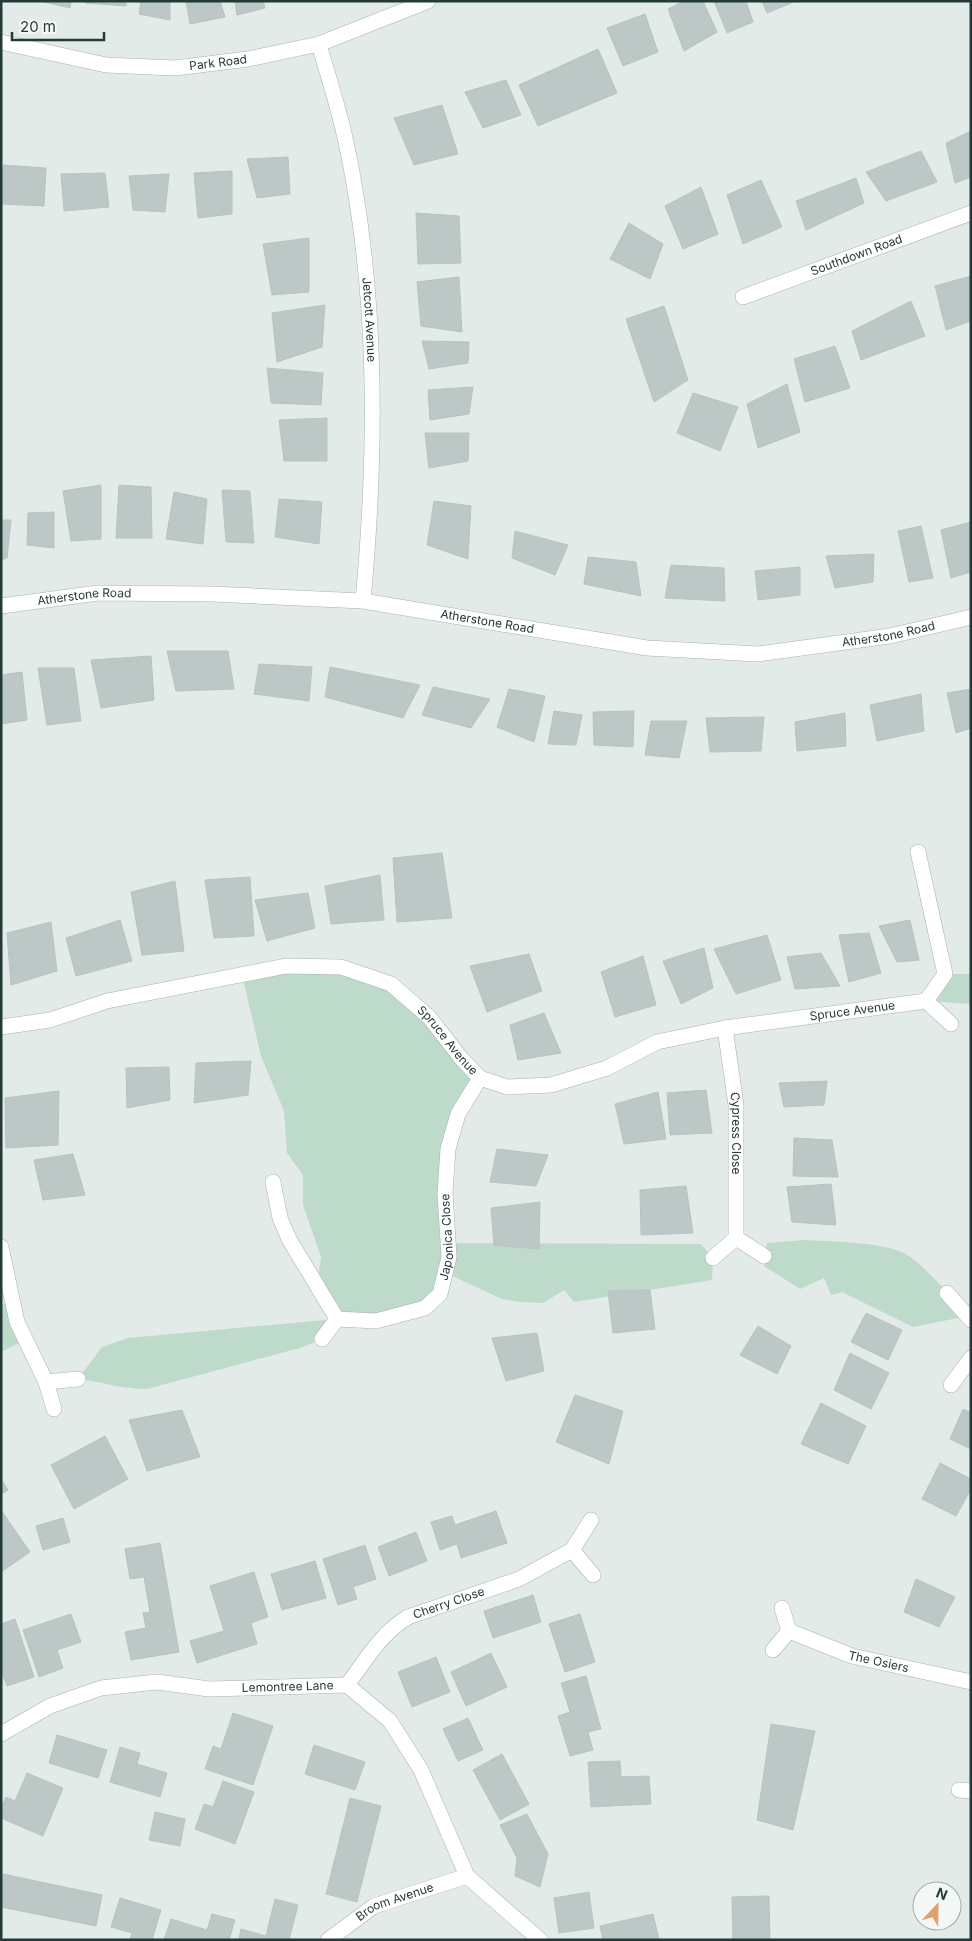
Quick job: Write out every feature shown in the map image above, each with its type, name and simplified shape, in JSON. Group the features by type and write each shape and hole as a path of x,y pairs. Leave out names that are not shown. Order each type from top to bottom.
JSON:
{"street":[{"name":"Park Road","path":"1,42 106,65 175,68 248,60 319,44 428,1"},
{"name":"Jetcott Avenue","path":"319,44 346,142 361,237 369,330 372,405 371,476 363,601"},
{"name":"Southdown Road","path":"743,297 971,213"},
{"name":"Atherstone Road","path":"1,606 98,593 212,594 363,601 647,648 758,654 890,636 971,618"},
{"path":"918,852 945,974 926,1001 951,1024"},
{"name":"Spruce Avenue","path":"1,1027 50,1020 107,1001 286,966 341,967 392,984 429,1018 480,1078 507,1086 551,1085 607,1068 657,1042 725,1028 926,1001"},
{"name":"Cypress Close","path":"725,1028 736,1105 736,1238"},
{"name":"Japonica Close","path":"338,1319 376,1322 425,1308 440,1294 449,1257 445,1193 448,1150 458,1114 480,1078"},
{"path":"273,1182 280,1218 289,1239 338,1319 322,1339"},
{"path":"713,1258 736,1238 764,1256"},
{"path":"1,1247 17,1322 46,1382 54,1409"},
{"path":"947,1293 971,1320"},
{"path":"951,1385 971,1358"},
{"path":"46,1382 78,1379"},
{"name":"Cherry Close","path":"348,1685 394,1625 408,1617 519,1579 572,1550 591,1520"},
{"path":"572,1550 593,1575"},
{"path":"773,1650 789,1631 782,1608"},
{"name":"The Osiers","path":"789,1631 852,1656 971,1682"},
{"name":"Lemontree Lane","path":"1,1734 50,1706 101,1688 157,1682 209,1689 348,1685 390,1721 421,1770 467,1876 540,1940"},
{"name":"Broom Avenue","path":"328,1940 374,1906 467,1876"}],"green space":[{"path":"341,967 391,984 480,1078 448,1149 449,1243 701,1244 713,1258 712,1280 574,1302 564,1290 543,1303 502,1299 446,1273 425,1308 338,1319 322,1339 300,1348 147,1389 121,1387 78,1379 102,1347 128,1338 337,1319 317,1284 321,1257 303,1205 303,1175 287,1153 284,1111 261,1056 242,975"},
{"path":"945,974 971,974 971,1004 926,1001"},
{"path":"804,1240 858,1243 900,1251 925,1269 968,1316 913,1327 842,1292 831,1295 824,1278 800,1289 764,1266 767,1243"},
{"path":"13,1302 25,1340 1,1352 1,1305"}],"building":[{"path":"40,1 71,1 70,8"},
{"path":"85,1 126,1 126,6 85,3"},
{"path":"141,1 170,1 170,20 139,14"},
{"path":"186,1 220,1 225,17 190,24"},
{"path":"235,1 263,1 265,8 237,15"},
{"path":"684,1 703,1 717,32 684,51 668,9"},
{"path":"714,1 746,1 753,22 727,33"},
{"path":"762,1 796,1 767,13"},
{"path":"645,14 658,52 623,66 607,28"},
{"path":"598,49 617,93 538,126 519,85"},
{"path":"506,80 521,115 483,128 465,92"},
{"path":"442,105 458,154 414,165 394,118"},
{"path":"971,131 971,177 955,183 946,143"},
{"path":"921,151 937,182 886,201 866,172"},
{"path":"288,157 290,194 257,198 247,159"},
{"path":"3,165 46,168 44,206 2,204"},
{"path":"232,171 232,214 198,218 194,173"},
{"path":"105,173 109,207 64,211 61,174"},
{"path":"169,174 165,212 133,210 129,176"},
{"path":"856,178 864,203 806,230 796,201"},
{"path":"761,180 782,227 743,244 727,195"},
{"path":"701,187 718,234 683,249 665,206"},
{"path":"416,213 459,216 461,263 418,264"},
{"path":"629,223 663,244 650,279 610,259"},
{"path":"309,238 309,292 272,295 263,244"},
{"path":"971,276 971,321 946,330 935,286"},
{"path":"459,277 462,332 421,326 417,282"},
{"path":"911,301 925,336 861,360 852,331"},
{"path":"325,305 322,347 277,362 272,313"},
{"path":"664,306 688,380 654,402 626,319"},
{"path":"422,341 469,342 468,363 429,369"},
{"path":"835,346 850,388 805,402 794,359"},
{"path":"267,368 323,373 321,405 271,403"},
{"path":"787,384 800,432 758,448 747,404"},
{"path":"473,387 469,414 430,420 428,390"},
{"path":"693,393 738,407 720,451 677,433"},
{"path":"327,418 327,461 284,461 279,420"},
{"path":"425,433 469,433 468,461 429,468"},
{"path":"101,485 101,539 71,541 63,491"},
{"path":"119,485 151,487 152,538 116,538"},
{"path":"222,490 250,491 254,543 226,542"},
{"path":"174,492 207,499 203,544 166,539"},
{"path":"279,499 322,502 319,544 275,537"},
{"path":"434,501 471,506 468,559 427,545"},
{"path":"54,512 54,548 27,545 28,513"},
{"path":"1,520 11,520 7,558 1,560"},
{"path":"971,522 971,572 951,578 941,530"},
{"path":"921,526 933,578 909,582 898,531"},
{"path":"515,531 568,545 555,575 512,558"},
{"path":"874,554 873,582 835,588 826,556"},
{"path":"588,557 636,562 641,596 584,584"},
{"path":"671,565 724,568 725,601 665,598"},
{"path":"800,567 800,595 758,600 755,571"},
{"path":"167,651 228,651 234,689 176,691"},
{"path":"151,656 154,700 101,708 91,660"},
{"path":"259,664 312,667 309,701 254,694"},
{"path":"330,667 420,685 403,718 325,697"},
{"path":"38,668 74,668 81,721 47,725"},
{"path":"22,672 27,720 1,724 1,675"},
{"path":"433,687 490,699 471,728 422,715"},
{"path":"509,689 545,696 534,742 497,727"},
{"path":"971,689 971,728 956,733 947,693"},
{"path":"921,694 924,731 877,741 870,705"},
{"path":"554,711 582,715 576,745 548,744"},
{"path":"634,711 633,747 594,745 593,712"},
{"path":"845,713 846,746 797,751 795,722"},
{"path":"764,717 761,751 710,752 706,718"},
{"path":"651,721 687,721 679,758 645,755"},
{"path":"442,853 452,918 397,922 393,858"},
{"path":"380,875 384,920 331,924 325,886"},
{"path":"250,877 254,936 214,938 205,880"},
{"path":"175,881 184,951 142,955 131,892"},
{"path":"308,893 315,928 267,941 255,900"},
{"path":"120,920 132,961 76,976 66,938"},
{"path":"910,920 919,960 897,962 879,926"},
{"path":"51,922 57,971 11,985 7,933"},
{"path":"869,933 881,973 849,982 839,935"},
{"path":"767,935 781,980 736,994 714,949"},
{"path":"704,948 713,988 681,1004 663,961"},
{"path":"821,953 840,986 795,989 787,957"},
{"path":"529,954 542,991 487,1012 470,966"},
{"path":"643,956 656,1005 615,1017 601,972"},
{"path":"544,1013 561,1053 518,1060 510,1025"},
{"path":"251,1061 248,1095 194,1103 196,1063"},
{"path":"169,1067 170,1100 127,1108 126,1068"},
{"path":"827,1081 824,1105 784,1107 779,1083"},
{"path":"706,1090 712,1133 670,1135 667,1093"},
{"path":"59,1091 58,1145 6,1148 5,1098"},
{"path":"658,1092 666,1139 624,1144 615,1104"},
{"path":"794,1138 832,1140 838,1177 793,1176"},
{"path":"497,1149 548,1155 536,1186 490,1182"},
{"path":"73,1154 85,1195 43,1200 34,1160"},
{"path":"831,1184 836,1225 792,1222 787,1187"},
{"path":"686,1186 693,1233 641,1235 640,1190"},
{"path":"540,1202 539,1249 494,1245 491,1208"},
{"path":"650,1290 655,1329 613,1333 608,1291"},
{"path":"866,1313 902,1330 888,1360 851,1342"},
{"path":"758,1326 791,1346 777,1374 740,1355"},
{"path":"537,1333 544,1371 506,1381 492,1338"},
{"path":"850,1353 889,1373 871,1409 834,1390"},
{"path":"575,1395 623,1411 609,1464 556,1442"},
{"path":"821,1403 866,1426 848,1464 801,1444"},
{"path":"963,1409 971,1413 971,1449 950,1439"},
{"path":"182,1410 200,1457 147,1471 129,1420"},
{"path":"105,1436 128,1479 74,1509 51,1465"},
{"path":"940,1463 971,1479 971,1489 956,1516 922,1499"},
{"path":"1,1479 8,1490 1,1494"},
{"path":"1,1510 30,1552 1,1572"},
{"path":"496,1511 507,1543 461,1558 457,1544 440,1550 431,1522 452,1516 455,1525"},
{"path":"63,1518 70,1542 43,1550 36,1526"},
{"path":"416,1532 427,1561 389,1576 378,1547"},
{"path":"160,1543 179,1652 131,1660 125,1632 146,1628 143,1613 150,1612 144,1577 130,1579 125,1549"},
{"path":"365,1545 376,1579 353,1587 357,1599 338,1605 323,1559"},
{"path":"315,1561 326,1598 282,1610 271,1574"},
{"path":"254,1572 268,1617 251,1623 257,1644 197,1663 190,1641 224,1631 210,1586"},
{"path":"916,1579 955,1597 939,1627 904,1612"},
{"path":"533,1595 541,1622 493,1638 484,1611"},
{"path":"71,1614 81,1642 57,1650 63,1668 39,1677 23,1630"},
{"path":"580,1614 595,1662 565,1672 549,1624"},
{"path":"15,1619 34,1677 7,1686 1,1670 1,1624"},
{"path":"491,1653 507,1687 466,1706 451,1672"},
{"path":"436,1657 450,1692 412,1707 398,1672"},
{"path":"586,1676 601,1729 588,1732 593,1750 570,1756 558,1716 570,1712 561,1683"},
{"path":"233,1713 273,1726 253,1785 205,1769 213,1746 221,1749"},
{"path":"468,1718 483,1750 458,1761 443,1729"},
{"path":"771,1724 815,1731 793,1830 757,1820"},
{"path":"57,1735 107,1750 98,1778 49,1763"},
{"path":"314,1745 365,1762 355,1790 305,1774"},
{"path":"120,1747 140,1753 137,1764 167,1773 160,1797 110,1782"},
{"path":"502,1754 529,1804 500,1820 473,1770"},
{"path":"620,1761 621,1777 649,1776 651,1804 591,1807 588,1762"},
{"path":"27,1773 63,1788 43,1836 1,1818 1,1808 6,1797 15,1801"},
{"path":"223,1781 254,1792 235,1844 195,1829 204,1804 213,1807"},
{"path":"350,1798 381,1806 357,1902 326,1894"},
{"path":"155,1812 185,1819 180,1846 149,1840"},
{"path":"527,1814 548,1854 540,1887 515,1876 517,1858 500,1825"},
{"path":"3,1874 102,1895 96,1926 1,1907"},
{"path":"589,1892 594,1928 559,1933 554,1898"},
{"path":"769,1896 770,1940 733,1940 732,1897"},
{"path":"120,1898 161,1910 152,1940 130,1940 132,1933 111,1927"},
{"path":"275,1899 298,1905 289,1940 239,1940 241,1929 266,1936"},
{"path":"212,1914 235,1920 229,1940 164,1940 171,1919 207,1930"},
{"path":"653,1914 659,1940 603,1940 600,1926"}]}
